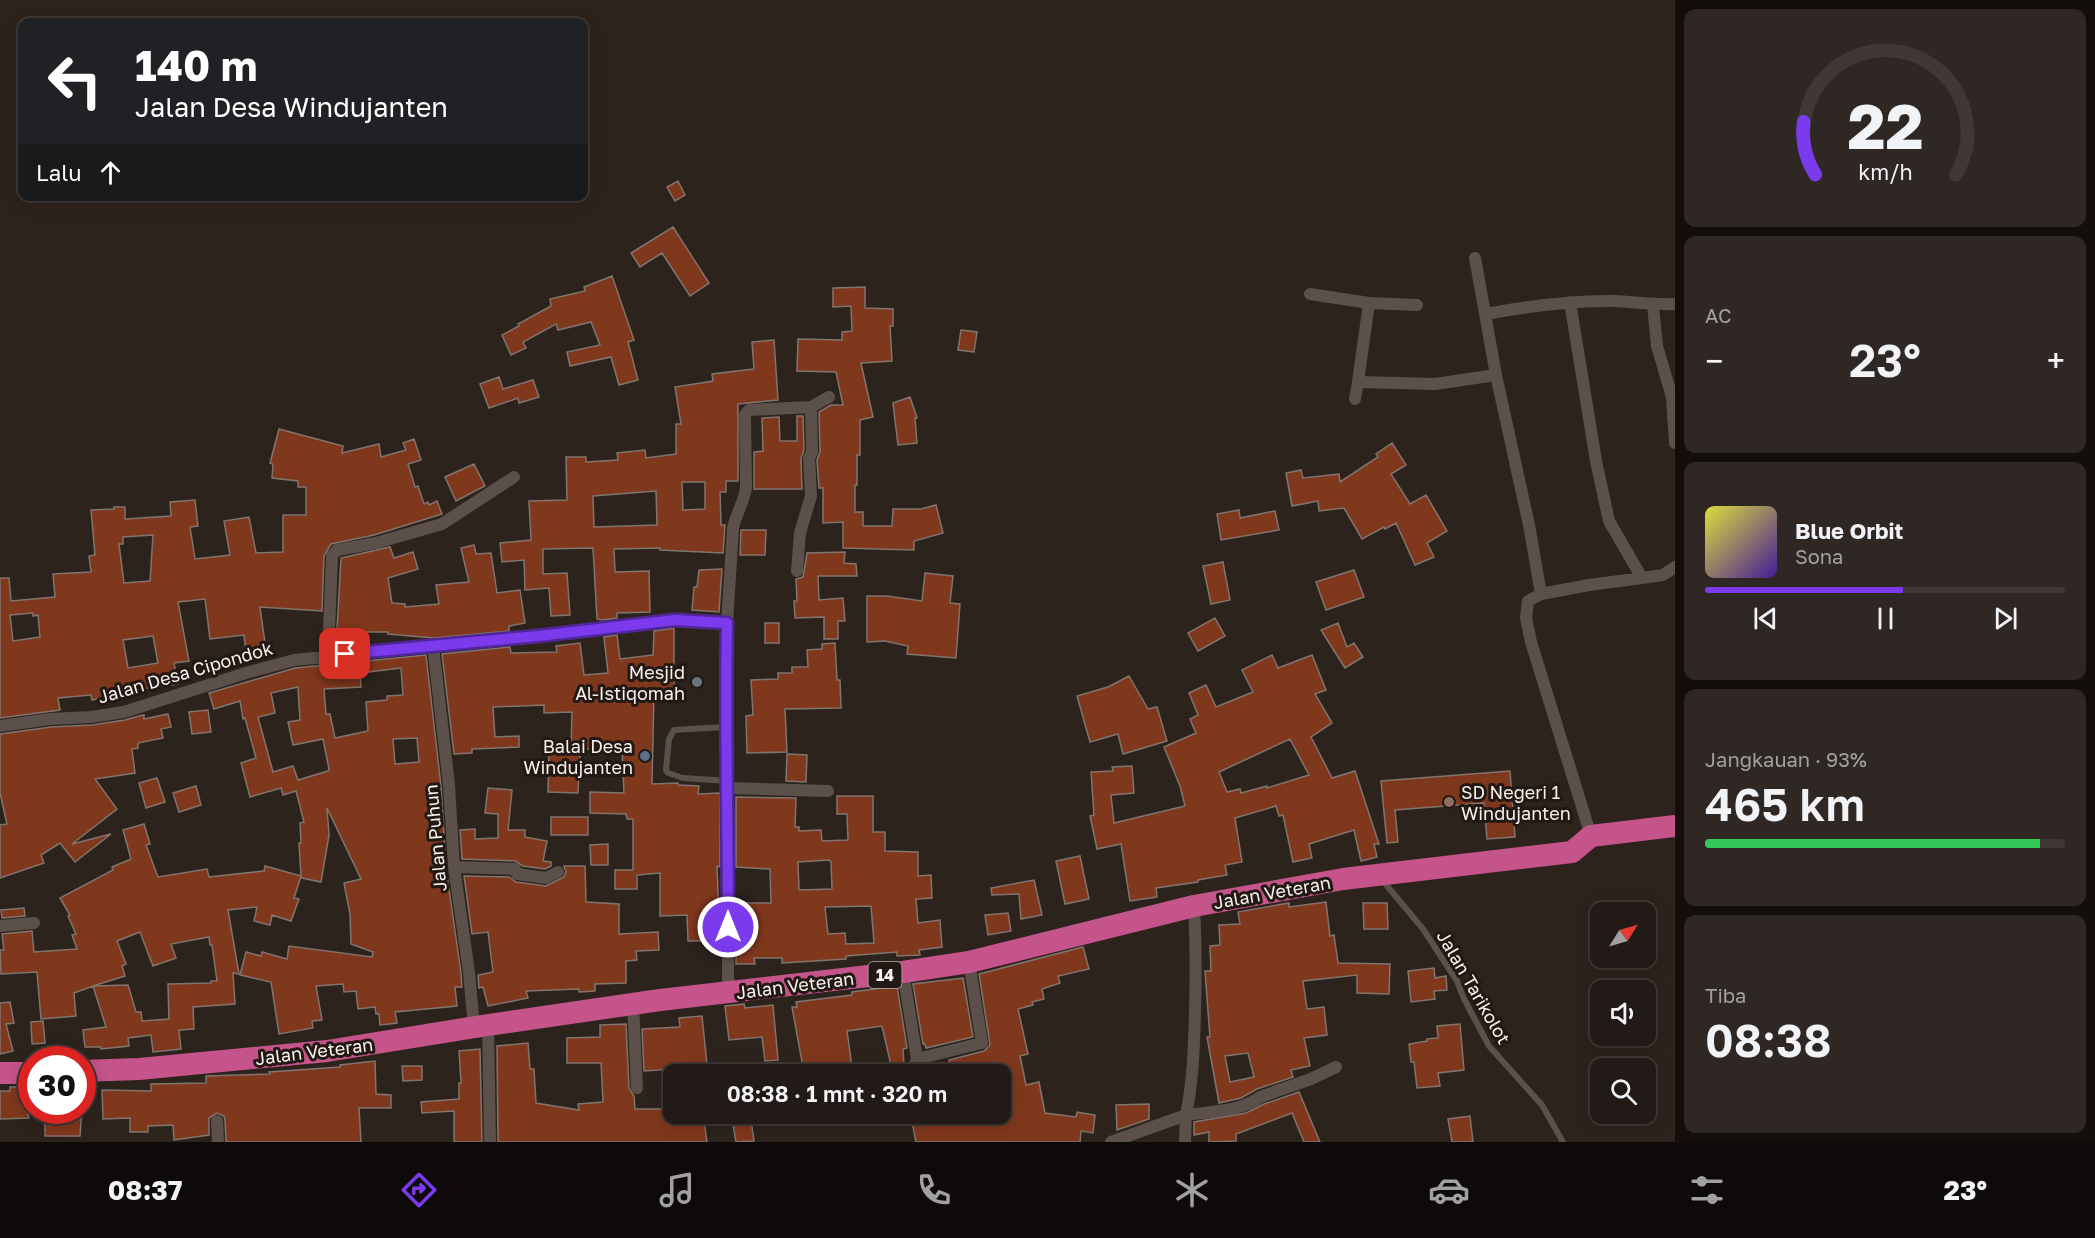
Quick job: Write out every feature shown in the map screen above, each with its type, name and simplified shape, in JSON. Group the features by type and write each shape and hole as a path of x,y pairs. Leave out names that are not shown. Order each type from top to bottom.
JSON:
{"highway":[{"name":"Jalan Veteran","path":"96,1070 150,1068 327,1051 633,1004 969,962 1194,906 1343,879 1572,852 1591,836 1675,826"},
{"path":"0,1073 18,1073"}],"street":[{"path":"1475,258 1496,375 1529,525 1541,594"},
{"path":"1310,294 1369,303 1417,305"},
{"path":"1486,314 1570,302 1616,301 1653,305 1675,304"},
{"path":"1570,302 1596,461 1609,521 1642,578"},
{"path":"1355,399 1369,303"},
{"path":"1653,305 1657,346 1662,370 1672,397 1675,443"},
{"path":"1358,382 1435,384 1496,375"},
{"path":"1672,397 1675,384"},
{"path":"728,993 728,785 725,727 727,623 733,528 736,513 745,498 746,488 745,415 749,410 811,407 829,397"},
{"path":"797,571 800,533 811,496 809,458 812,452 811,407"},
{"path":"328,656 334,552 376,543 442,524 514,477"},
{"path":"1591,836 1531,642 1526,605 1528,601 1541,594 1663,575 1675,567"},
{"name":"Jalan Desa Cipondok","path":"0,726 124,712 294,660 675,620 727,623"},
{"name":"Jalan Puhun","path":"433,646 449,785 454,867 469,972 481,1026 490,1142"},
{"path":"728,785 828,791"},
{"path":"454,867 509,869 515,870 517,874 546,878 558,872"},
{"path":"1185,1142 1186,1115 1194,1060 1197,946 1194,906"},
{"path":"0,926 34,923"},
{"path":"917,1059 982,1043 969,962"},
{"path":"903,972 917,1059 915,1064"},
{"path":"633,1004 637,1088"},
{"path":"1111,1142 1186,1115 1254,1102 1260,1097 1311,1079 1336,1067"},
{"path":"217,1121 218,1142"}],"lane":[{"path":"725,727 674,730 669,739 666,770 668,773 683,778 728,785"},
{"name":"Jalan Tarikolot","path":"1378,876 1423,929 1457,981 1489,1046 1542,1106 1563,1142"}],"building":[{"path":"678,181 685,195 675,201 667,187"},
{"path":"673,227 709,283 690,296 662,253 640,267 631,253"},
{"path":"612,276 634,340 628,342 638,380 619,385 611,357 570,366 567,352 600,345 591,322 558,330 556,324 523,342 526,348 511,355 502,335 551,306 550,299 585,291 584,287"},
{"path":"865,287 865,308 893,309 893,326 890,326 892,361 861,363 873,417 860,420 860,455 857,455 855,512 863,512 863,526 892,526 893,509 921,509 936,505 943,533 914,541 914,550 843,548 843,522 823,523 823,488 819,488 817,460 820,452 819,412 831,405 843,405 836,372 797,371 798,339 842,340 842,332 852,331 851,306 833,307 833,288"},
{"path":"961,330 977,332 974,352 958,350"},
{"path":"774,340 778,400 738,404 738,481 726,481 726,492 720,492 721,525 725,525 723,553 660,550 660,548 614,549 615,572 649,571 650,612 617,613 617,618 602,620 597,619 593,548 543,549 543,574 567,573 570,615 551,616 549,588 525,590 524,560 502,562 500,543 531,540 529,501 567,500 566,457 586,457 586,462 618,460 617,453 645,450 646,458 676,454 676,424 681,424 675,387 713,381 712,374 754,369 752,342","holes":["682,482 705,482 705,509 683,510","656,491 657,525 594,527 593,496"]},
{"path":"499,377 503,389 533,380 539,397 519,403 518,398 489,408 480,384"},
{"path":"910,397 917,418 915,418 917,443 898,445 893,403"},
{"path":"797,416 803,416 802,489 754,489 754,452 763,451 762,418 779,417 780,441 797,441"},
{"path":"279,429 343,446 342,453 379,444 381,457 406,450 403,443 414,439 421,460 408,464 415,487 418,486 424,504 428,502 429,505 437,501 442,514 374,535 331,544 324,556 322,611 260,607 266,650 246,652 244,635 210,639 205,599 178,602 189,661 174,663 178,684 132,690 132,694 92,700 91,695 58,698 60,710 0,718 0,578 9,578 11,601 55,597 53,574 91,572 89,556 95,555 91,510 114,509 114,507 125,507 125,519 171,516 170,502 195,500 198,526 190,527 195,559 230,555 224,521 249,517 256,553 283,552 283,515 306,515 306,487 298,487 298,481 272,478 273,464 270,463","holes":["153,535 150,581 124,583 119,544 123,544 123,537","33,613 33,616 38,615 40,637 13,641 10,615","153,636 158,663 128,668 123,640"]},
{"path":"1392,443 1406,465 1391,474 1410,504 1426,495 1447,531 1427,543 1434,557 1415,565 1396,523 1362,539 1344,508 1319,511 1318,501 1292,506 1286,473 1301,470 1303,478 1339,474 1340,482 1378,457 1376,454"},
{"path":"474,464 485,486 456,501 445,477"},
{"path":"1239,510 1240,518 1275,511 1279,530 1221,540 1217,514"},
{"path":"741,530 766,530 765,555 740,555"},
{"path":"474,545 476,554 491,553 497,593 520,590 525,623 509,626 509,631 434,638 388,634 388,632 358,632 358,637 341,639 342,629 337,629 341,558 390,547 394,558 413,552 418,569 388,578 392,603 405,604 405,607 439,604 436,585 469,582 461,548"},
{"path":"845,552 844,563 856,564 857,576 818,576 819,600 843,598 845,621 838,621 838,639 824,639 824,617 795,618 796,579 803,577 807,553"},
{"path":"1223,562 1230,600 1211,604 1203,566"},
{"path":"722,569 719,612 692,610 694,587 697,587 699,570"},
{"path":"1354,570 1364,597 1326,610 1316,582"},
{"path":"925,573 953,576 950,603 960,604 956,658 907,654 908,646 885,641 867,642 867,596 887,596 922,601"},
{"path":"1215,618 1225,636 1198,651 1188,633"},
{"path":"765,623 779,623 779,643 765,643"},
{"path":"1338,623 1347,647 1354,643 1363,657 1345,668 1321,630"},
{"path":"674,628 674,693 654,693 652,784 678,783 678,785 699,786 698,794 720,793 720,867 717,866 720,941 688,941 687,915 660,916 660,873 637,875 637,889 615,889 615,870 633,870 633,819 627,819 626,814 590,813 590,792 624,793 622,749 571,749 572,712 544,713 544,705 493,707 495,737 519,736 519,747 472,749 472,753 454,754 442,654 510,647 511,653 557,652 556,646 580,643 584,675 608,673 604,637 617,635 620,659 653,655 654,631"},
{"path":"835,643 841,708 785,709 787,752 747,753 746,716 753,715 751,680 778,679 778,673 792,673 792,667 808,667 807,650 822,649 822,644"},
{"path":"426,655 441,786 446,868 461,973 462,987 455,987 457,1006 395,1012 397,1023 380,1025 379,1014 376,1014 375,1007 358,1009 356,991 344,992 343,984 316,986 322,1020 312,1021 313,1028 279,1034 271,982 240,975 246,952 261,956 262,952 287,959 289,946 372,957 373,952 351,944 350,914 344,883 361,879 327,808 329,835 321,882 302,878 299,843 301,843 300,823 304,822 296,791 283,795 281,788 250,797 241,763 256,758 245,718 243,719 240,701 214,709 209,693 295,668","holes":["401,668 403,695 387,696 387,700 366,702 368,731 335,738 330,714 326,714 324,689 361,687 360,673","298,687 300,720 288,722 293,745 323,739 328,771 298,780 293,766 273,772 258,717 275,713 271,693","417,738 419,762 395,764 393,739"]},
{"path":"1272,655 1278,668 1312,655 1326,690 1315,694 1332,723 1311,737 1332,778 1355,771 1379,844 1374,844 1377,857 1361,861 1354,830 1309,844 1312,858 1293,862 1283,815 1279,816 1276,806 1235,818 1242,862 1225,865 1227,875 1156,888 1157,897 1130,901 1121,844 1097,849 1090,816 1094,815 1091,772 1113,771 1112,767 1132,766 1134,793 1111,795 1114,823 1185,806 1180,786 1164,747 1196,733 1190,719 1198,715 1189,693 1206,685 1216,707 1253,692 1242,670","holes":["1290,739 1309,775 1267,788 1267,786 1241,793 1240,789 1227,792 1219,772"]},
{"path":"1129,676 1148,709 1157,707 1167,741 1123,754 1118,734 1090,742 1077,696 1108,687"},
{"path":"208,710 211,732 192,734 189,712"},
{"path":"168,714 171,727 161,729 163,738 138,743 138,748 132,749 135,773 95,779 117,809 72,844 111,834 75,862 60,843 41,855 44,863 0,878 0,825 7,824 0,793 0,734 51,727 92,725 144,715 144,719"},
{"path":"549,751 580,752 578,793 548,792"},
{"path":"787,754 807,755 806,782 786,781"},
{"path":"1510,771 1515,837 1487,839 1484,803 1395,810 1398,842 1387,843 1381,781"},
{"path":"157,778 165,802 146,808 139,783"},
{"path":"196,786 201,805 179,812 173,793"},
{"path":"488,788 512,790 508,830 525,830 525,837 547,841 543,861 551,862 551,866 545,869 523,866 515,861 462,859 460,830 475,829 475,839 498,838 498,814 485,813"},
{"path":"837,796 873,796 873,832 885,832 885,851 918,852 918,876 931,875 932,898 916,899 918,923 940,920 942,947 919,950 920,955 897,956 897,952 846,956 846,959 782,963 782,958 754,958 755,964 736,964 736,903 771,903 770,869 736,867 736,797 796,798 795,827 799,827 799,831 821,830 822,841 848,840 847,814 837,814","holes":["829,860 832,889 799,890 798,862","871,906 874,943 846,944 845,933 828,934 825,907"]},
{"path":"551,817 588,817 588,835 551,835"},
{"path":"144,824 150,844 146,845 158,877 207,869 209,877 264,871 265,866 301,876 294,898 299,899 291,921 272,915 270,925 254,921 257,907 228,910 239,974 233,973 235,1004 193,1007 194,1029 179,1030 181,1049 153,1052 151,1035 128,1038 129,1046 101,1049 96,1046 85,1046 83,1030 106,1027 93,986 74,993 76,1016 41,1019 37,972 1,974 0,950 4,950 2,934 32,931 34,952 77,949 72,935 76,934 68,916 70,915 60,898 113,870 112,867 131,859 123,830","holes":["140,932 153,966 176,958 171,944 209,937 217,981 168,984 169,1019 142,1021 141,1012 136,1012 128,985 93,986 125,976 122,966 126,964 117,941"]},
{"path":"608,844 608,865 591,865 590,845"},
{"path":"1080,856 1089,899 1065,904 1056,861"},
{"path":"564,866 585,866 586,902 619,904 619,934 658,932 659,950 636,951 637,960 626,961 626,983 595,984 595,991 579,992 579,989 526,991 528,998 488,1006 483,987 479,988 478,975 493,972 488,932 472,934 464,876 509,877 516,882 546,886 564,877 566,872"},
{"path":"1034,880 1042,915 1021,919 1019,894 992,895 991,888"},
{"path":"1326,902 1330,936 1334,935 1338,963 1390,964 1389,994 1357,993 1357,975 1303,981 1307,1009 1324,1007 1327,1035 1304,1038 1310,1066 1291,1070 1293,1077 1257,1089 1241,1098 1219,1103 1207,1037 1210,1037 1205,971 1211,971 1210,946 1220,945 1219,925 1240,924 1238,912 1289,903 1289,907","holes":["1248,1053 1254,1077 1230,1082 1225,1056"]},
{"path":"1363,903 1387,903 1388,929 1364,929"},
{"path":"24,908 25,916 2,918 1,910"},
{"path":"1008,913 1011,931 988,935 985,915"},
{"path":"1083,947 1089,969 1058,976 1060,983 1042,989 1044,999 1018,1009 1028,1054 1020,1056 1026,1085 1039,1082 1045,1113 1076,1117 1077,1112 1095,1115 1093,1133 1081,1131 1080,1142 916,1142 912,1124 1011,1124 1011,1064 950,1064 949,1060 984,1051 990,1045 979,974"},
{"path":"1434,968 1435,978 1446,976 1447,990 1434,991 1435,999 1411,1002 1408,971"},
{"path":"963,978 973,1037 926,1048 923,1044 913,984"},
{"path":"897,986 907,1048 903,1049 904,1064 891,1064 882,1026 847,1031 852,1064 802,1064 792,1007 797,1007 796,1002 852,995 852,992"},
{"path":"10,1002 14,1023 6,1024 13,1051 0,1054 0,1003"},
{"path":"744,1004 745,1008 773,1005 778,1060 765,1061 762,1037 729,1040 725,1006"},
{"path":"702,1016 707,1064 663,1064 663,1070 644,1071 642,1029 680,1027 679,1018"},
{"path":"43,1021 45,1043 32,1044 31,1022"},
{"path":"626,1024 629,1088 634,1096 635,1109 663,1109 663,1124 705,1124 707,1142 498,1142 497,1046 528,1043 530,1069 534,1069 536,1103 579,1110 578,1104 603,1102 601,1063 567,1063 567,1038 600,1037 600,1025"},
{"path":"1460,1024 1464,1070 1438,1073 1440,1086 1417,1088 1409,1044 1438,1038 1437,1026"},
{"path":"480,1049 482,1142 454,1142 454,1111 422,1113 421,1102 459,1099 459,1083 461,1083 459,1051"},
{"path":"375,1061 376,1094 391,1095 391,1108 359,1108 361,1142 226,1142 224,1116 217,1113 209,1118 209,1135 174,1140 173,1125 148,1126 148,1132 130,1132 130,1118 103,1119 102,1090 151,1091 151,1084 206,1083 206,1076 270,1074 269,1072 340,1067 340,1065"},
{"path":"402,1066 422,1066 422,1080 403,1081"},
{"path":"10,1087 18,1087 18,1118 0,1119 0,1091 10,1091"},
{"path":"1299,1092 1320,1142 1304,1142 1292,1113 1236,1134 1236,1141 1209,1142 1209,1132 1194,1135 1194,1122 1246,1113"},
{"path":"1149,1104 1149,1119 1117,1130 1116,1105"},
{"path":"1470,1116 1473,1142 1452,1142 1448,1119"},
{"path":"45,1124 81,1124 80,1136 45,1136"},
{"path":"733,1124 752,1124 754,1141 736,1142"}],"place":[{"name":"Mesjid Al-Istiqomah","path":"697,682"},
{"name":"Balai Desa Windujanten","path":"645,756"},
{"name":"SD Negeri 1 Windujanten","path":"1449,802"}],"route":[{"path":"345,654 538,636 675,620 727,623 725,727 728,788 728,927"}]}
